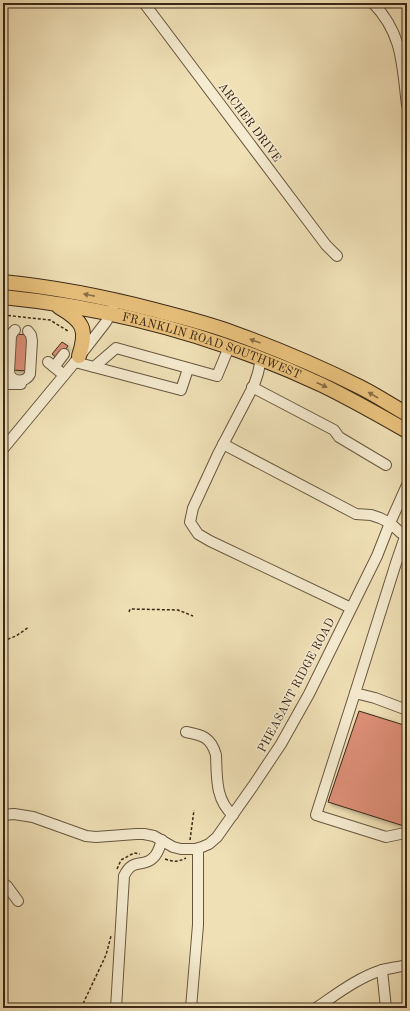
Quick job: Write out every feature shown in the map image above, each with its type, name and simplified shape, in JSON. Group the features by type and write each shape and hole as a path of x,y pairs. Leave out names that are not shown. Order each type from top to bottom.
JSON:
{"highway":[{"name":"FRANKLIN ROAD SOUTHWEST","path":"3,282 79,293 118,301 196,321 230,332 264,344 360,387 407,414"},
{"name":"FRANKLIN ROAD SOUTHWEST","path":"3,297 52,303 110,314 152,324 229,347 323,385 358,403 407,432"},
{"path":"52,303 70,314 80,323 83,334 83,342 77,359"}],"street":[{"name":"ARCHER DRIVE","path":"144,3 326,245 337,256"},
{"path":"374,3 390,24 396,38 400,53 407,104"},
{"path":"3,448 77,359 118,301"},
{"path":"9,331 13,332 11,336 9,372 10,377 16,380 25,379 30,375 32,341 31,335 28,331"},
{"path":"3,384 25,384 32,379 33,376 36,340 34,336 28,331 9,331"},
{"path":"3,381 9,331"},
{"path":"94,367 116,348 217,376 229,347"},
{"path":"64,354 51,364 64,375"},
{"path":"77,359 94,367 181,390 188,369"},
{"path":"261,359 258,373 252,387 193,508 190,522 198,534 351,608"},
{"path":"252,387 334,430 339,438 386,465"},
{"path":"223,444 356,514 371,515 390,522 401,532 407,535 396,563 316,815 386,837 407,833"},
{"name":"PHEASANT RIDGE ROAD","path":"3,815 14,814 33,817 86,836 104,837 144,834 154,836 174,847 181,849 209,844 217,837 233,815 281,744 309,694 377,556 390,522 407,485"},
{"path":"354,693 375,698 407,710"},
{"path":"186,732 201,735 212,743 216,755 220,797 228,811 233,815"},
{"path":"116,1008 124,876 128,869 134,864 147,862 152,859 156,855 162,840"},
{"path":"191,1008 198,925 194,846"},
{"path":"3,883 18,901"},
{"path":"316,1008 355,982 370,974 407,965"},
{"path":"382,970 386,1008"}],"path":[{"path":"3,315 50,320 68,331"},
{"path":"130,612 130,609 172,610 182,611 193,616"},
{"path":"3,642 16,636 29,627"},
{"path":"194,810 194,846"}],"building":[{"path":"15,334 29,335 28,371 12,370"},
{"path":"62,342 68,346 58,359 52,354"},
{"path":"359,711 407,726 407,827 328,802"}]}
